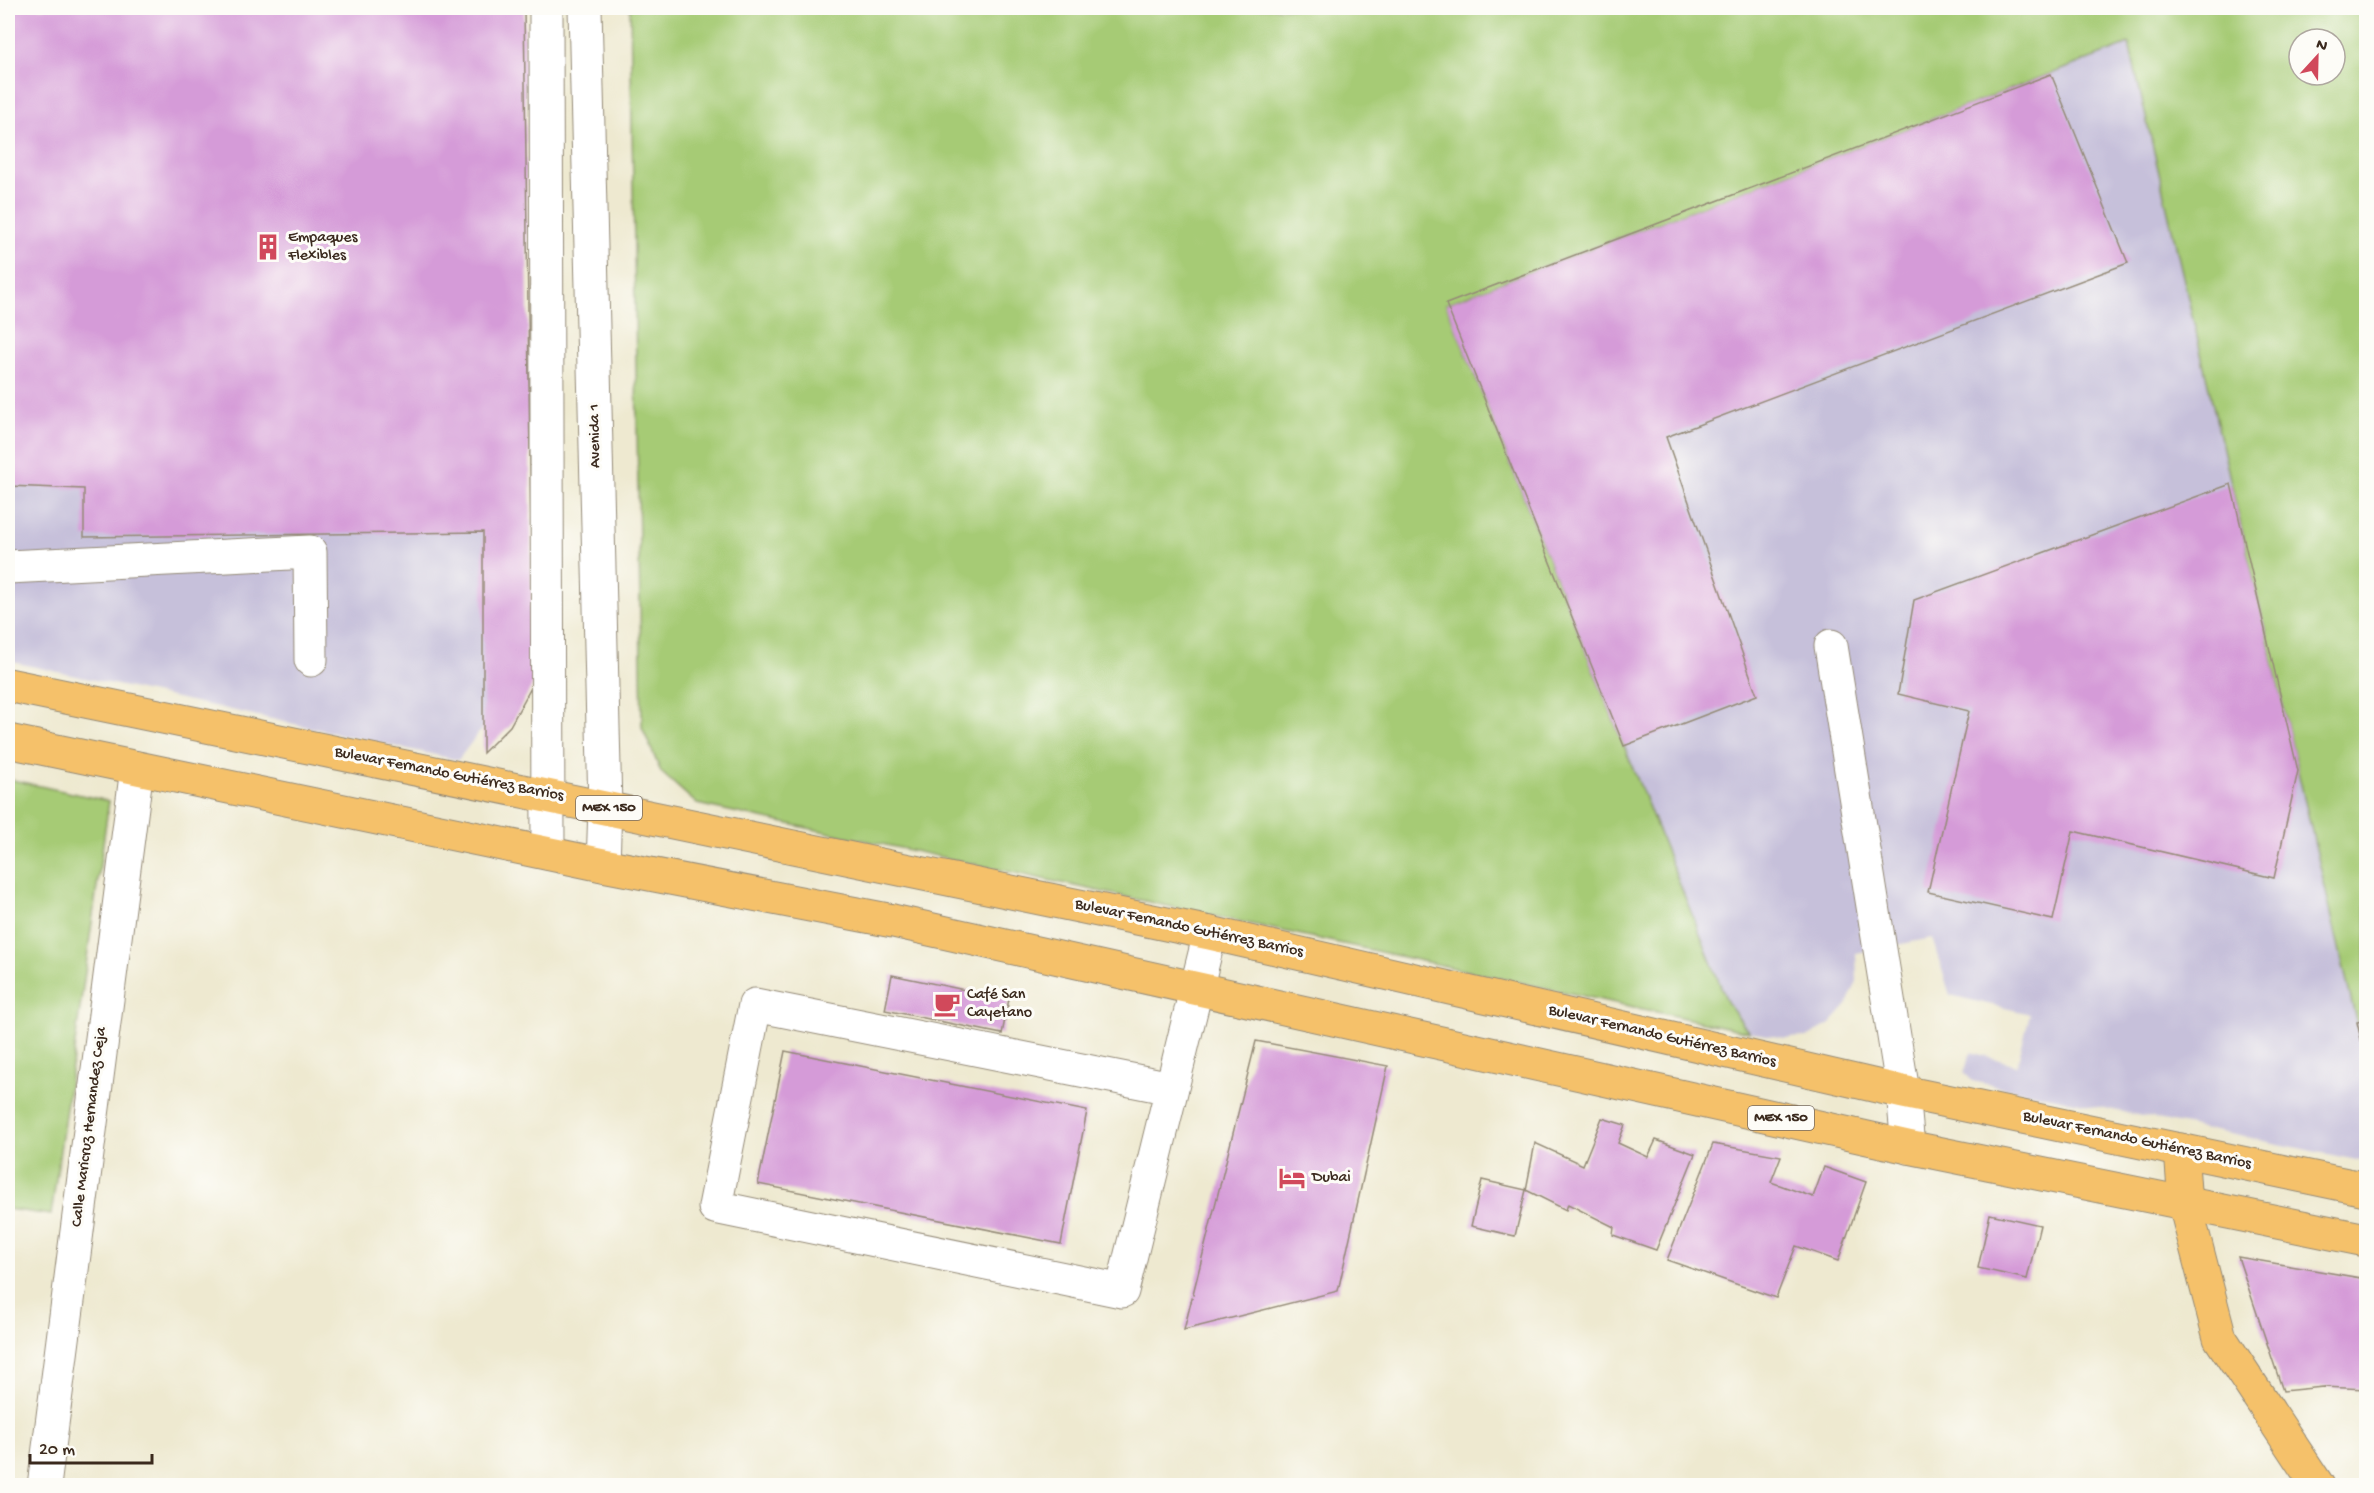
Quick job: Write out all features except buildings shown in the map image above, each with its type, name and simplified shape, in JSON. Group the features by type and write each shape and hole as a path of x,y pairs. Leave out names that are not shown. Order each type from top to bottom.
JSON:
{"main road":[{"name":"Bulevar Fernando Gutiérrez Barrios","path":"8,685 1210,933 1903,1092 2367,1188"},
{"name":"MEX 150","path":"8,741 548,853 893,921 1908,1147 2367,1240"},
{"path":"2181,1150 2185,1204 2220,1338 2318,1485"}],"street":[{"path":"546,8 548,853"},
{"name":"Avenida 1","path":"585,8 606,807 603,864"},
{"path":"8,567 310,552 311,660"},
{"path":"1831,646 1903,1092 1908,1147"},
{"name":"Calle Maricruz Hernandez Ceja","path":"44,1485 137,768"},
{"path":"1172,1088 755,1005 715,1207 1122,1291 1197,988 1210,933"}],"shaded area":[{"name":"Empaques Flexibles","path":"8,8 505,8 510,675 492,715 458,760 8,661"},
{"path":"2129,44 2366,1064 2366,1162 1972,1081 1964,1072 1971,1052 2017,1065 2030,1014 1950,995 1932,938 1856,953 1857,981 1847,1005 1830,1024 1807,1037 1785,1038 1749,1032 1728,1004 1446,304"}],"green space":[{"path":"630,8 2366,8 2366,1064 2129,44 1446,304 1728,1004 1749,1032 697,804 661,772 642,727"},
{"path":"8,779 109,801 51,1215 8,1209"}],"place":[{"name":"Empaques Flexibles","path":"268,247"},
{"name":"Café San Cayetano","path":"947,1004"},
{"name":"Dubai","path":"1292,1178"}]}
